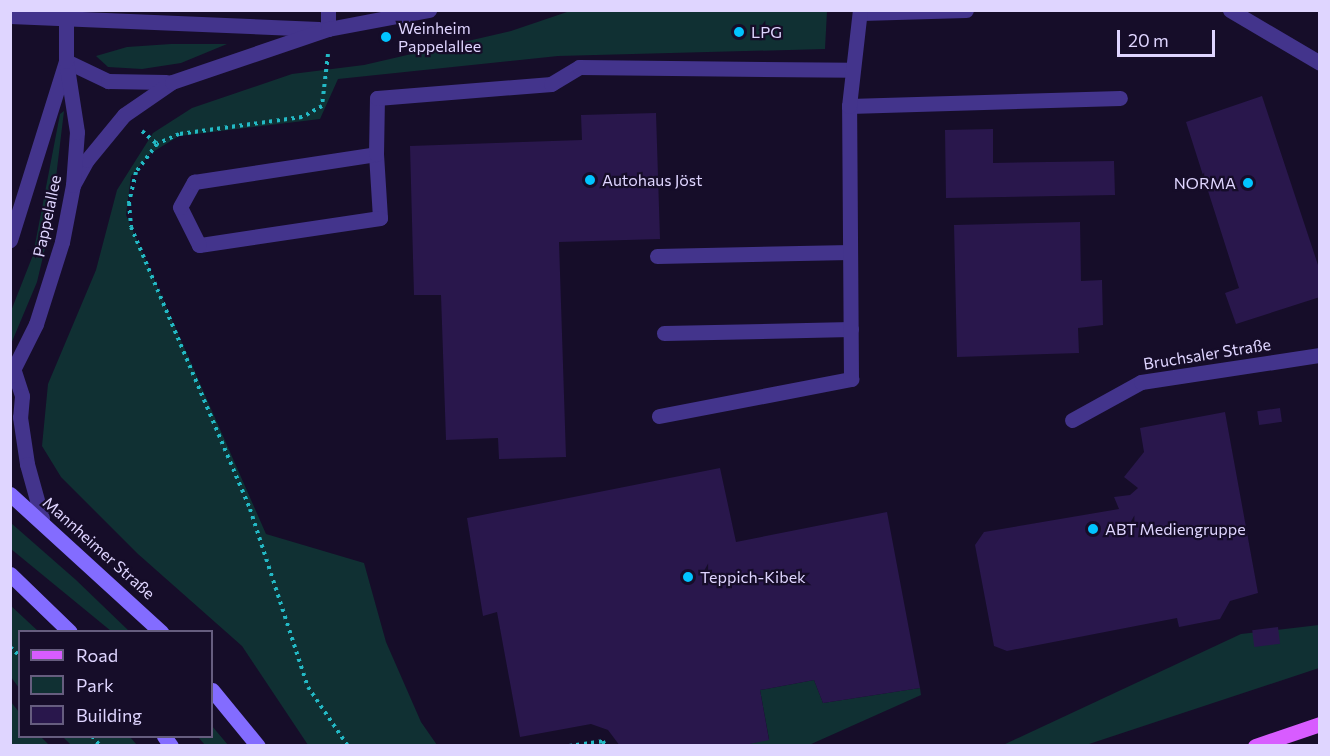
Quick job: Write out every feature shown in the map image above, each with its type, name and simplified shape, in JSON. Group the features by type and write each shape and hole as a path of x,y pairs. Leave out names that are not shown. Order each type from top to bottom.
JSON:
{"main road":[{"name":"Mannheimer Straße","path":"10,494 42,519 159,630"},
{"path":"10,574 68,630"},
{"path":"213,691 258,746"},
{"path":"1255,746 1320,724"}],"street":[{"path":"328,10 328,29"},
{"path":"66,61 108,81 148,85 172,82 328,29 429,10"},
{"path":"659,416 851,379 849,106 860,12 966,10"},
{"path":"1230,10 1320,63"},
{"path":"10,16 66,15 328,29"},
{"name":"Pappelallee","path":"42,519 27,465 20,417 22,396 12,374 36,324 62,242 73,185 77,132 66,61 66,15"},
{"name":"Pappelallee","path":"10,240 66,61"},
{"path":"376,154 194,182 180,207 199,244 380,218 376,154 377,98 551,84 579,67 852,70"},
{"path":"73,185 92,152 124,115 172,82"},
{"path":"849,106 1120,98"},
{"path":"657,255 850,252"},
{"path":"664,333 851,329"},
{"name":"Bruchsaler Straße","path":"1072,420 1141,382 1320,355"}],"path":[{"path":"328,29 327,79 322,106 302,117 179,134 157,144 136,172 129,203 131,227 250,509 308,687 348,746"},
{"path":"569,746 603,741 605,746"}],"green space":[{"path":"570,11 827,11 825,49 558,56 338,79 320,119 179,136 151,153 131,176 126,215 266,534 364,563 386,642 421,722 437,745 308,745 242,646 138,554 61,477 42,446 48,384 96,270 117,190 153,133 192,108 292,74 364,65 511,31"},
{"path":"227,44 181,63 142,69 108,67 96,56 127,47"},
{"path":"64,111 50,227 37,282 11,344 11,311 33,255 60,114"},
{"path":"11,523 76,580 128,630 110,630 11,549"},
{"path":"10,605 37,630 18,630 18,687 11,677"},
{"path":"1319,625 1319,668 1086,745 1001,746 1241,634"},
{"path":"814,680 823,703 920,688 921,695 809,745 740,746 769,739 760,690"},
{"path":"11,702 18,711 18,738 42,738 49,745 11,745"},
{"path":"213,727 228,745 205,745 199,738 213,738"},
{"path":"64,738 131,738 137,745 71,745"}],"building":[{"name":"NORMA","path":"1262,96 1320,271 1320,297 1236,324 1225,293 1239,288 1186,122"},
{"path":"656,113 660,239 559,242 566,457 499,459 498,438 446,440 441,295 414,295 410,146 582,140 581,115"},
{"path":"993,129 993,163 1114,161 1115,195 946,198 945,130"},
{"path":"1080,222 1081,281 1102,280 1103,325 1078,328 1079,353 957,357 954,225"},
{"path":"1280,408 1282,422 1259,425 1257,411"},
{"path":"1225,412 1258,593 1230,601 1220,619 1179,627 1177,618 1007,651 994,646 975,545 984,532 1119,509 1114,497 1130,495 1138,488 1124,477 1144,452 1140,428"},
{"name":"Teppich-Kibek","path":"720,468 736,542 887,512 920,688 823,703 814,680 760,690 769,740 740,746 620,746 608,730 591,724 520,737 497,612 483,616 467,518"},
{"path":"1278,627 1280,644 1254,647 1252,630"}],"place":[{"name":"LPG","path":"739,32"},
{"name":"Weinheim Pappelallee","path":"386,37"},
{"name":"Autohaus Jöst","path":"590,180"},
{"name":"NORMA","path":"1248,183"},
{"name":"ABT Mediengruppe","path":"1093,529"},
{"name":"Teppich-Kibek","path":"688,577"}]}
